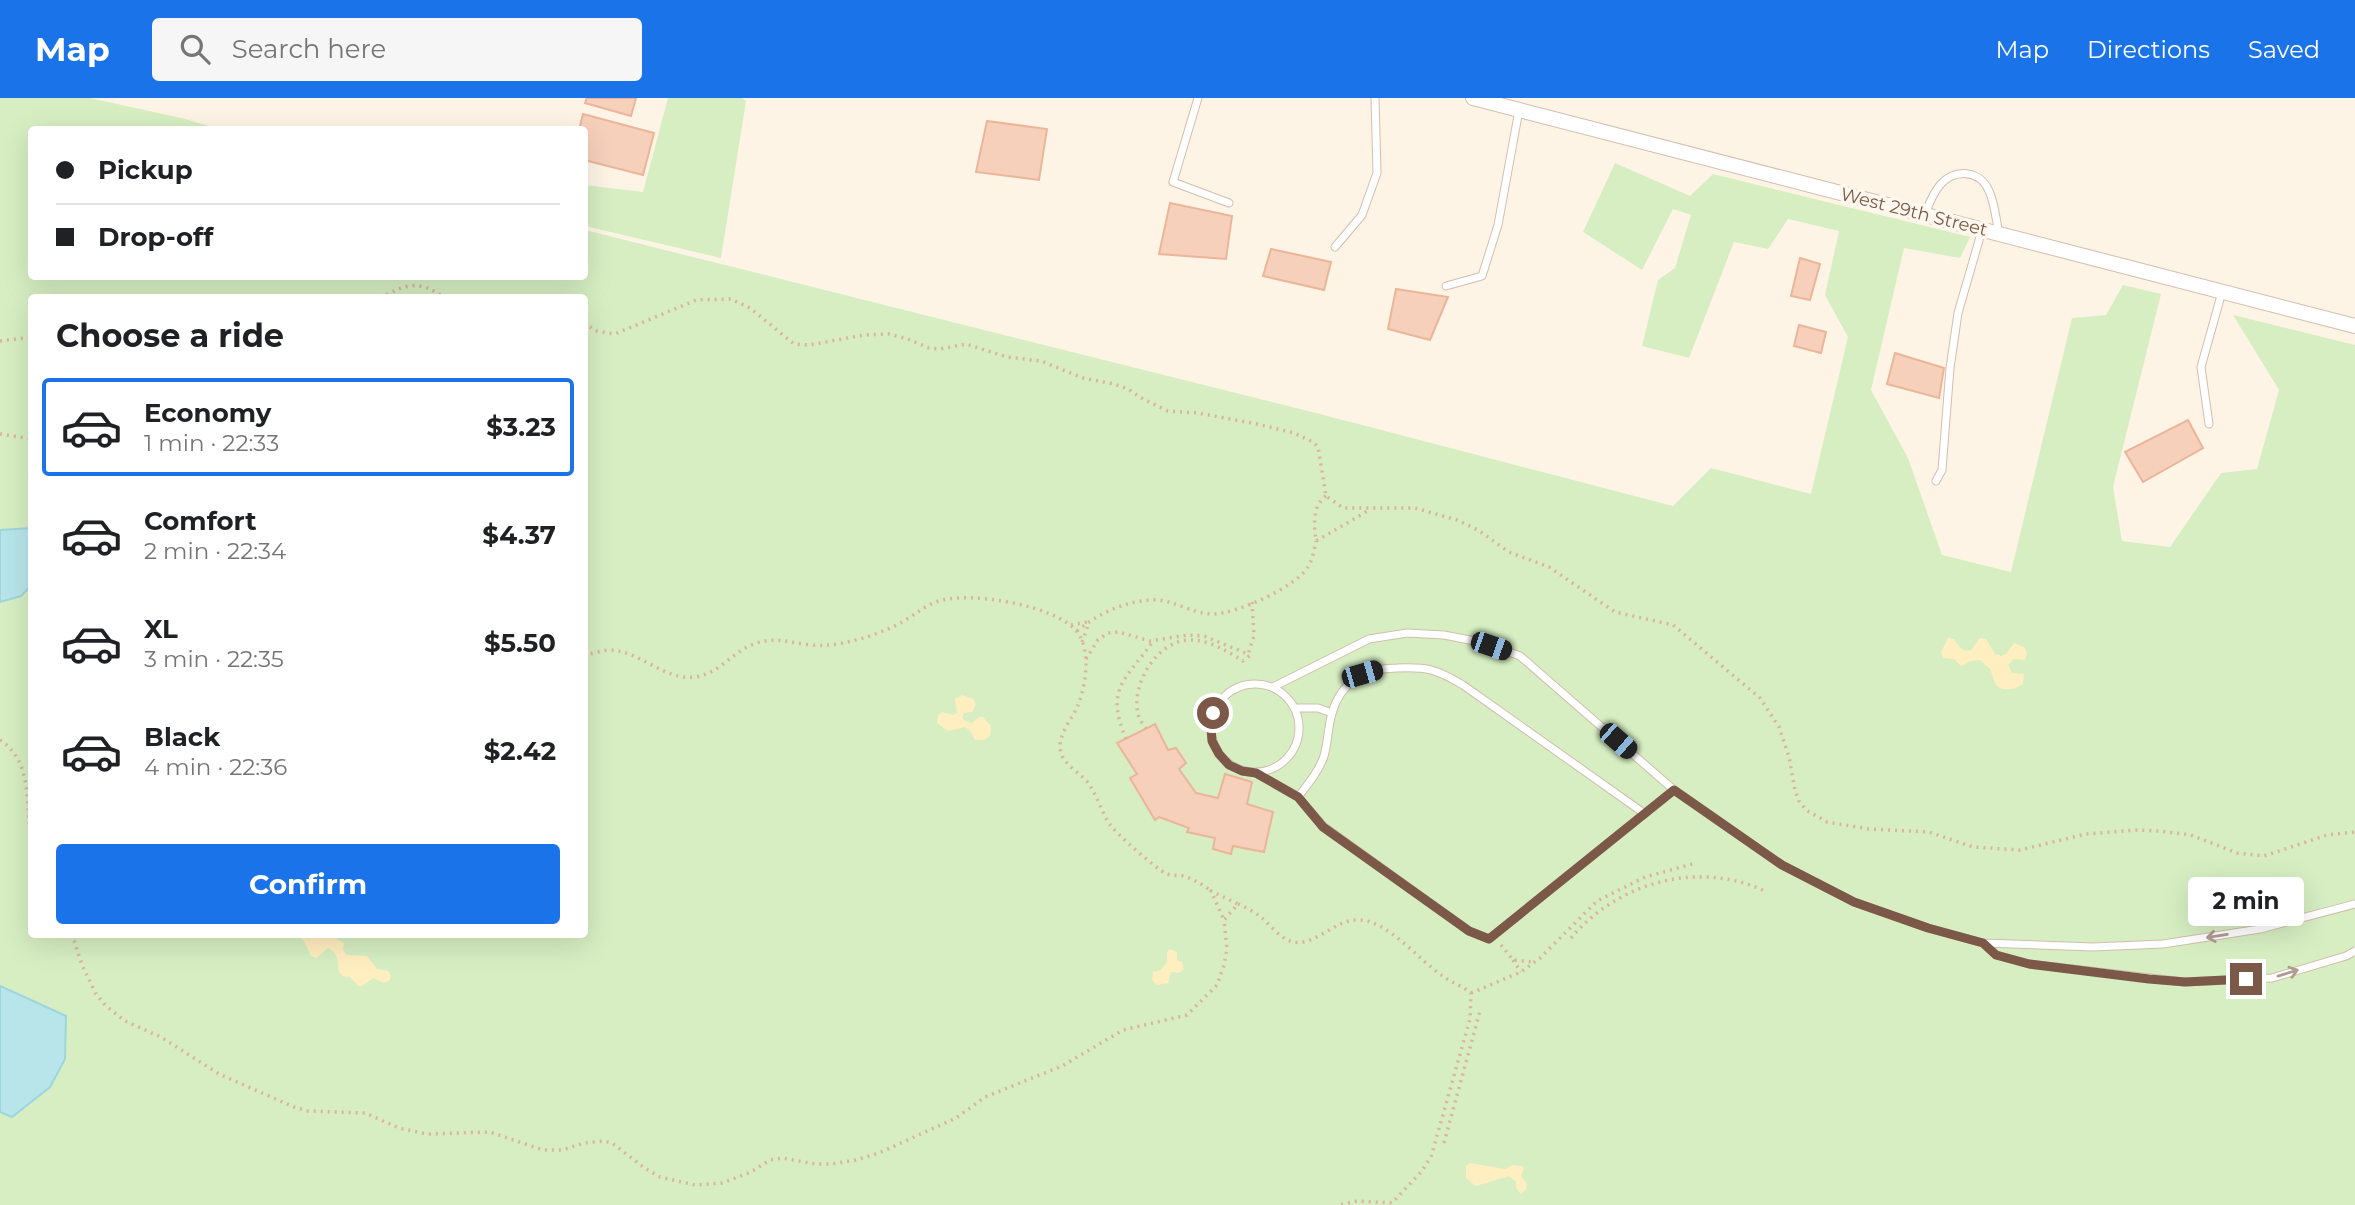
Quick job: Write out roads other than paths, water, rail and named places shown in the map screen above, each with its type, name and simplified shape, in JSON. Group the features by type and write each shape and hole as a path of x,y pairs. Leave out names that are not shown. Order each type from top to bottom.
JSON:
{"street":[{"name":"West 29th Street","path":"1473,98 2355,326"}],"lane":[{"path":"1198,98 1173,182 1229,203"},
{"path":"1335,247 1362,215 1377,173 1375,98"},
{"path":"1446,286 1482,276 1498,225 1519,110"},
{"path":"1925,215 1940,184 1951,175 1961,172 1972,174 1983,181 1989,190 1999,234"},
{"path":"1936,481 1942,470 1950,368 1958,313 1982,229"},
{"path":"2209,424 2201,367 2222,291"},
{"path":"1273,687 1369,639 1407,633 1444,635 1485,643 1520,656 1674,790 1782,865 1854,902 1928,928 1983,943 2093,947 2163,944 2260,929 2355,904"},
{"path":"1298,797 1313,778 1323,757 1332,713 1345,686 1362,674 1384,668 1418,667 1437,670 1463,685 1645,814"},
{"path":"1256,773 1271,771 1284,763 1294,751 1299,738 1300,723 1296,708 1290,700 1273,687 1259,684 1238,688 1220,700 1213,713 1211,727 1212,741 1219,754 1236,768 1256,773 1298,797 1323,827 1469,931 1489,939 1674,790"},
{"path":"1296,708 1318,708 1332,713"},
{"path":"1983,943 1996,955 2029,964 2185,982 2272,978 2355,951"}],"water":[{"path":"28,528 28,589 21,596 0,602 0,530"},
{"path":"0,986 66,1016 65,1059 50,1087 12,1117 0,1112"}]}
